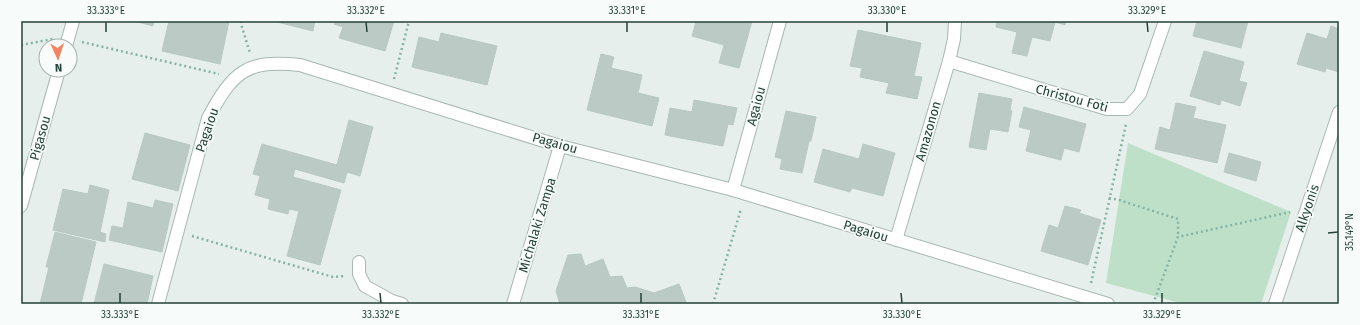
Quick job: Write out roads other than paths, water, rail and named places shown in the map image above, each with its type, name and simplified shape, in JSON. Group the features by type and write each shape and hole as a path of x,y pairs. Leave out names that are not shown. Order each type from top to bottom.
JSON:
{"street":[{"path":"68,38 73,21"},
{"name":"Agaiou","path":"733,190 780,21"},
{"name":"Amazonon","path":"896,240 949,61 954,39 955,21"},
{"name":"Christou Foti","path":"949,61 1107,109 1127,110 1140,94 1165,21"},
{"name":"Pagaiou","path":"158,304 208,118 228,84 240,73 254,66 283,63 300,65 560,146 733,190 1108,304"},
{"name":"Pigasou","path":"21,206 57,78"},
{"name":"Alkyonis","path":"1275,304 1339,112"},
{"name":"Michalaki Zampa","path":"513,304 560,146"},
{"path":"359,262 358,274 365,286 392,301 402,304"}]}
